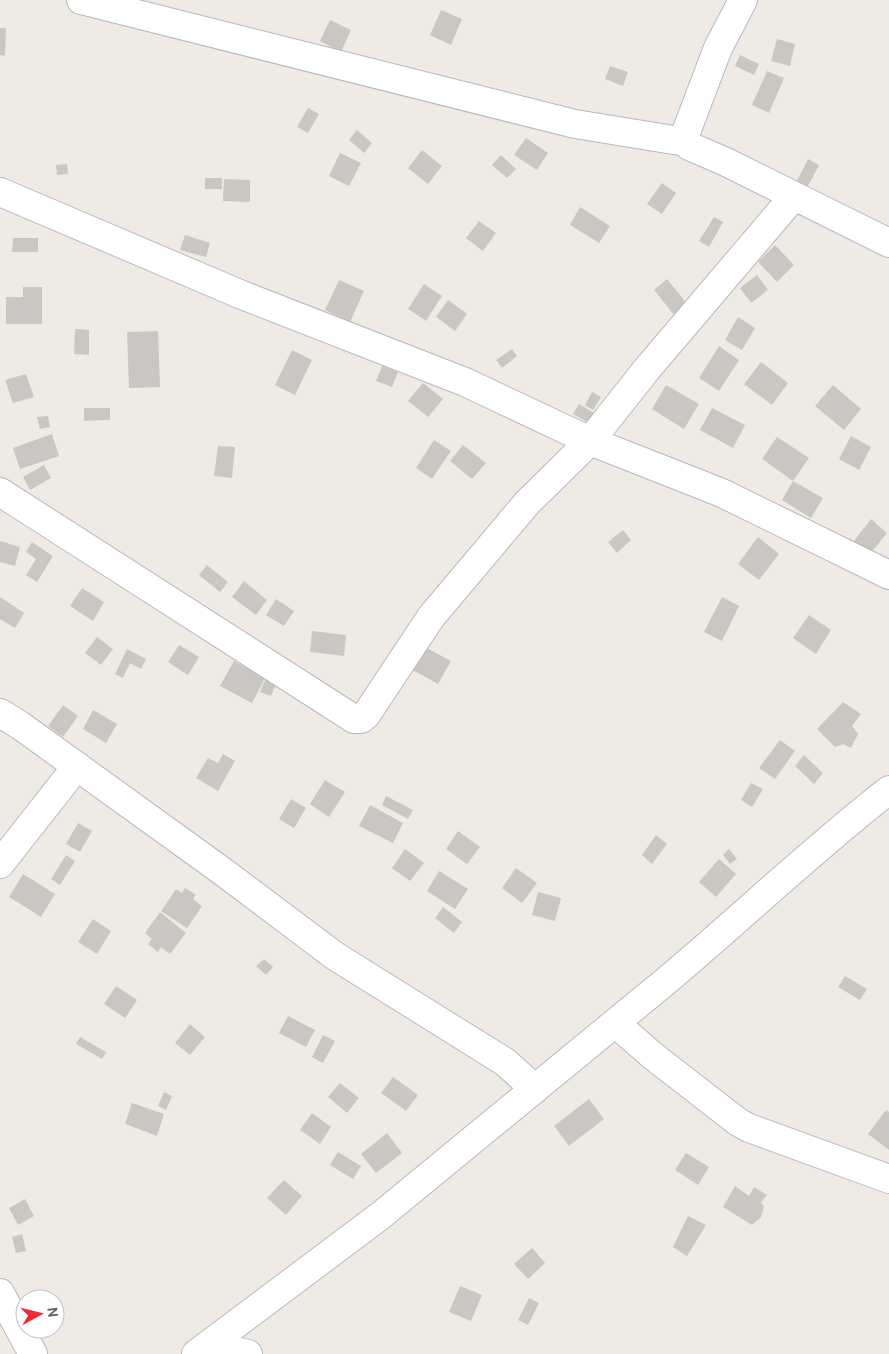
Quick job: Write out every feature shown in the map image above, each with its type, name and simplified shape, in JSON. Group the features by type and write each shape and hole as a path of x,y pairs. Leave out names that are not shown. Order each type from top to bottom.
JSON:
{"street":[{"path":"81,0 575,124 686,142"},
{"path":"743,0 718,48 685,135 686,142 689,146 889,244"},
{"path":"0,192 242,295 465,382 590,441 722,493 889,575"},
{"path":"0,492 354,719 361,718 366,716 431,617 527,503 590,441 647,369 794,196"},
{"path":"0,713 21,726 222,871 335,956 504,1062 534,1089"},
{"path":"0,864 77,766"},
{"path":"202,1349 380,1216 705,948 791,871 889,790"},
{"path":"615,1023 653,1056 738,1122 749,1128 889,1179"},
{"path":"0,1293 32,1354"},
{"path":"202,1349 248,1354"}],"building":[{"path":"441,10 462,19 451,45 430,35"},
{"path":"330,20 351,30 341,52 320,41"},
{"path":"0,28 6,28 5,56 0,55"},
{"path":"777,39 795,44 790,66 771,61"},
{"path":"740,55 759,64 754,75 735,66"},
{"path":"610,66 628,72 623,86 605,79"},
{"path":"767,71 784,78 769,113 752,105"},
{"path":"308,108 319,114 308,133 297,127"},
{"path":"357,130 372,143 364,153 349,140"},
{"path":"526,138 548,153 537,170 514,155"},
{"path":"422,150 442,166 428,184 408,168"},
{"path":"340,153 361,163 349,186 329,176"},
{"path":"501,155 516,169 507,178 492,165"},
{"path":"808,159 819,165 808,186 797,181"},
{"path":"67,164 68,174 57,175 56,165"},
{"path":"205,178 222,178 222,189 205,189"},
{"path":"224,179 250,180 250,202 223,201"},
{"path":"662,183 676,193 662,214 647,204"},
{"path":"580,207 610,226 599,243 570,225"},
{"path":"714,217 723,222 709,247 699,241"},
{"path":"479,221 496,233 483,251 466,238"},
{"path":"185,235 210,243 206,257 180,250"},
{"path":"13,238 38,238 38,252 12,252"},
{"path":"775,245 794,265 777,282 758,262"},
{"path":"757,275 768,290 751,303 740,288"},
{"path":"667,279 688,305 675,316 654,290"},
{"path":"339,280 364,291 350,322 325,310"},
{"path":"424,284 442,296 426,321 408,309"},
{"path":"23,287 42,287 42,324 6,324 6,297 23,297"},
{"path":"448,300 467,314 455,331 436,317"},
{"path":"738,317 755,328 742,350 725,340"},
{"path":"75,329 89,330 89,355 74,354"},
{"path":"158,331 160,387 129,388 127,332"},
{"path":"719,346 739,360 719,391 699,378"},
{"path":"512,349 517,356 502,368 496,360"},
{"path":"292,350 312,360 295,395 275,385"},
{"path":"761,362 788,383 772,405 744,384"},
{"path":"382,366 398,372 392,387 376,381"},
{"path":"26,374 34,397 13,403 5,380"},
{"path":"423,383 443,399 428,417 408,401"},
{"path":"666,385 699,404 684,429 652,409"},
{"path":"833,385 861,409 844,430 815,406"},
{"path":"592,392 601,397 593,410 585,405"},
{"path":"579,404 594,413 589,423 573,414"},
{"path":"84,408 110,408 110,420 84,421"},
{"path":"712,408 745,425 733,448 700,430"},
{"path":"48,416 50,427 40,429 37,417"},
{"path":"52,434 59,456 20,469 13,448"},
{"path":"851,436 871,447 859,470 839,459"},
{"path":"777,437 809,458 793,481 762,459"},
{"path":"434,440 451,451 432,479 416,468"},
{"path":"463,445 486,463 472,479 450,461"},
{"path":"218,446 235,447 232,478 214,476"},
{"path":"44,465 51,478 30,490 23,477"},
{"path":"793,481 823,498 811,518 782,500"},
{"path":"871,519 887,533 870,554 854,541"},
{"path":"623,530 631,540 617,553 608,542"},
{"path":"758,537 779,554 759,580 738,564"},
{"path":"0,541 20,547 15,566 0,562"},
{"path":"32,542 53,556 37,582 26,575 36,559 26,552"},
{"path":"207,565 228,582 220,592 199,575"},
{"path":"244,581 267,600 256,615 232,597"},
{"path":"82,588 104,602 93,621 70,606"},
{"path":"0,597 24,613 15,628 0,619"},
{"path":"722,597 739,606 722,641 704,632"},
{"path":"276,599 294,611 284,626 266,615"},
{"path":"809,615 831,630 816,654 793,638"},
{"path":"312,631 346,635 344,656 310,652"},
{"path":"97,637 113,649 101,665 85,653"},
{"path":"179,645 199,657 188,675 168,662"},
{"path":"423,646 451,661 438,684 411,669"},
{"path":"127,649 146,659 141,669 130,663 123,678 115,674"},
{"path":"234,661 265,678 252,703 220,686"},
{"path":"265,680 276,684 271,696 260,692"},
{"path":"843,702 861,714 852,726 858,734 851,748 843,744 835,747 817,729"},
{"path":"63,705 78,716 63,737 48,726"},
{"path":"93,710 117,724 106,743 83,729"},
{"path":"780,740 795,751 775,779 759,768"},
{"path":"223,754 235,761 218,791 196,778 208,758 218,763"},
{"path":"804,755 823,773 814,784 795,766"},
{"path":"325,780 345,792 329,817 310,804"},
{"path":"751,783 763,789 752,807 741,800"},
{"path":"386,796 413,810 408,819 382,805"},
{"path":"291,799 306,808 294,828 279,819"},
{"path":"370,805 403,823 393,843 359,826"},
{"path":"78,823 92,831 80,852 66,844"},
{"path":"458,831 480,847 467,864 446,849"},
{"path":"656,835 667,844 652,864 642,855"},
{"path":"405,849 424,863 410,881 392,868"},
{"path":"729,849 737,859 730,864 723,855"},
{"path":"66,855 75,861 60,885 51,879"},
{"path":"719,859 736,874 716,897 699,882"},
{"path":"516,868 537,883 522,903 502,888"},
{"path":"439,871 468,889 455,909 427,891"},
{"path":"23,874 55,894 41,917 9,897"},
{"path":"185,888 196,895 193,899 202,906 187,928 161,911 176,889 182,893"},
{"path":"538,892 561,898 555,921 532,915"},
{"path":"443,907 462,922 454,933 435,918"},
{"path":"160,912 186,933 170,954 161,947 158,952 148,944 152,939 145,933"},
{"path":"93,919 111,931 97,954 78,942"},
{"path":"264,959 273,967 266,975 256,966"},
{"path":"845,976 867,989 860,1000 838,987"},
{"path":"116,986 137,1000 125,1018 104,1004"},
{"path":"288,1016 315,1030 306,1047 279,1033"},
{"path":"190,1024 205,1037 190,1055 175,1043"},
{"path":"323,1035 335,1041 323,1063 312,1057"},
{"path":"80,1037 106,1052 102,1059 76,1044"},
{"path":"393,1077 418,1095 406,1111 381,1093"},
{"path":"340,1083 359,1098 347,1113 328,1097"},
{"path":"164,1092 172,1096 166,1110 158,1106"},
{"path":"589,1099 604,1119 569,1146 554,1126"},
{"path":"132,1103 164,1114 157,1136 125,1124"},
{"path":"886,1110 889,1112 889,1150 868,1134"},
{"path":"312,1113 331,1127 320,1144 300,1130"},
{"path":"387,1133 402,1153 376,1173 361,1154"},
{"path":"338,1152 361,1166 353,1179 330,1165"},
{"path":"686,1153 709,1167 698,1185 675,1170"},
{"path":"284,1180 302,1196 286,1215 267,1198"},
{"path":"735,1186 749,1196 754,1187 767,1195 761,1202 764,1207 761,1217 752,1225 723,1207"},
{"path":"25,1199 34,1216 18,1225 9,1208"},
{"path":"688,1216 706,1225 687,1256 673,1247"},
{"path":"22,1234 26,1251 16,1253 12,1237"},
{"path":"532,1248 545,1263 528,1279 514,1264"},
{"path":"460,1286 482,1295 471,1321 449,1312"},
{"path":"529,1298 539,1303 528,1325 518,1320"}]}
